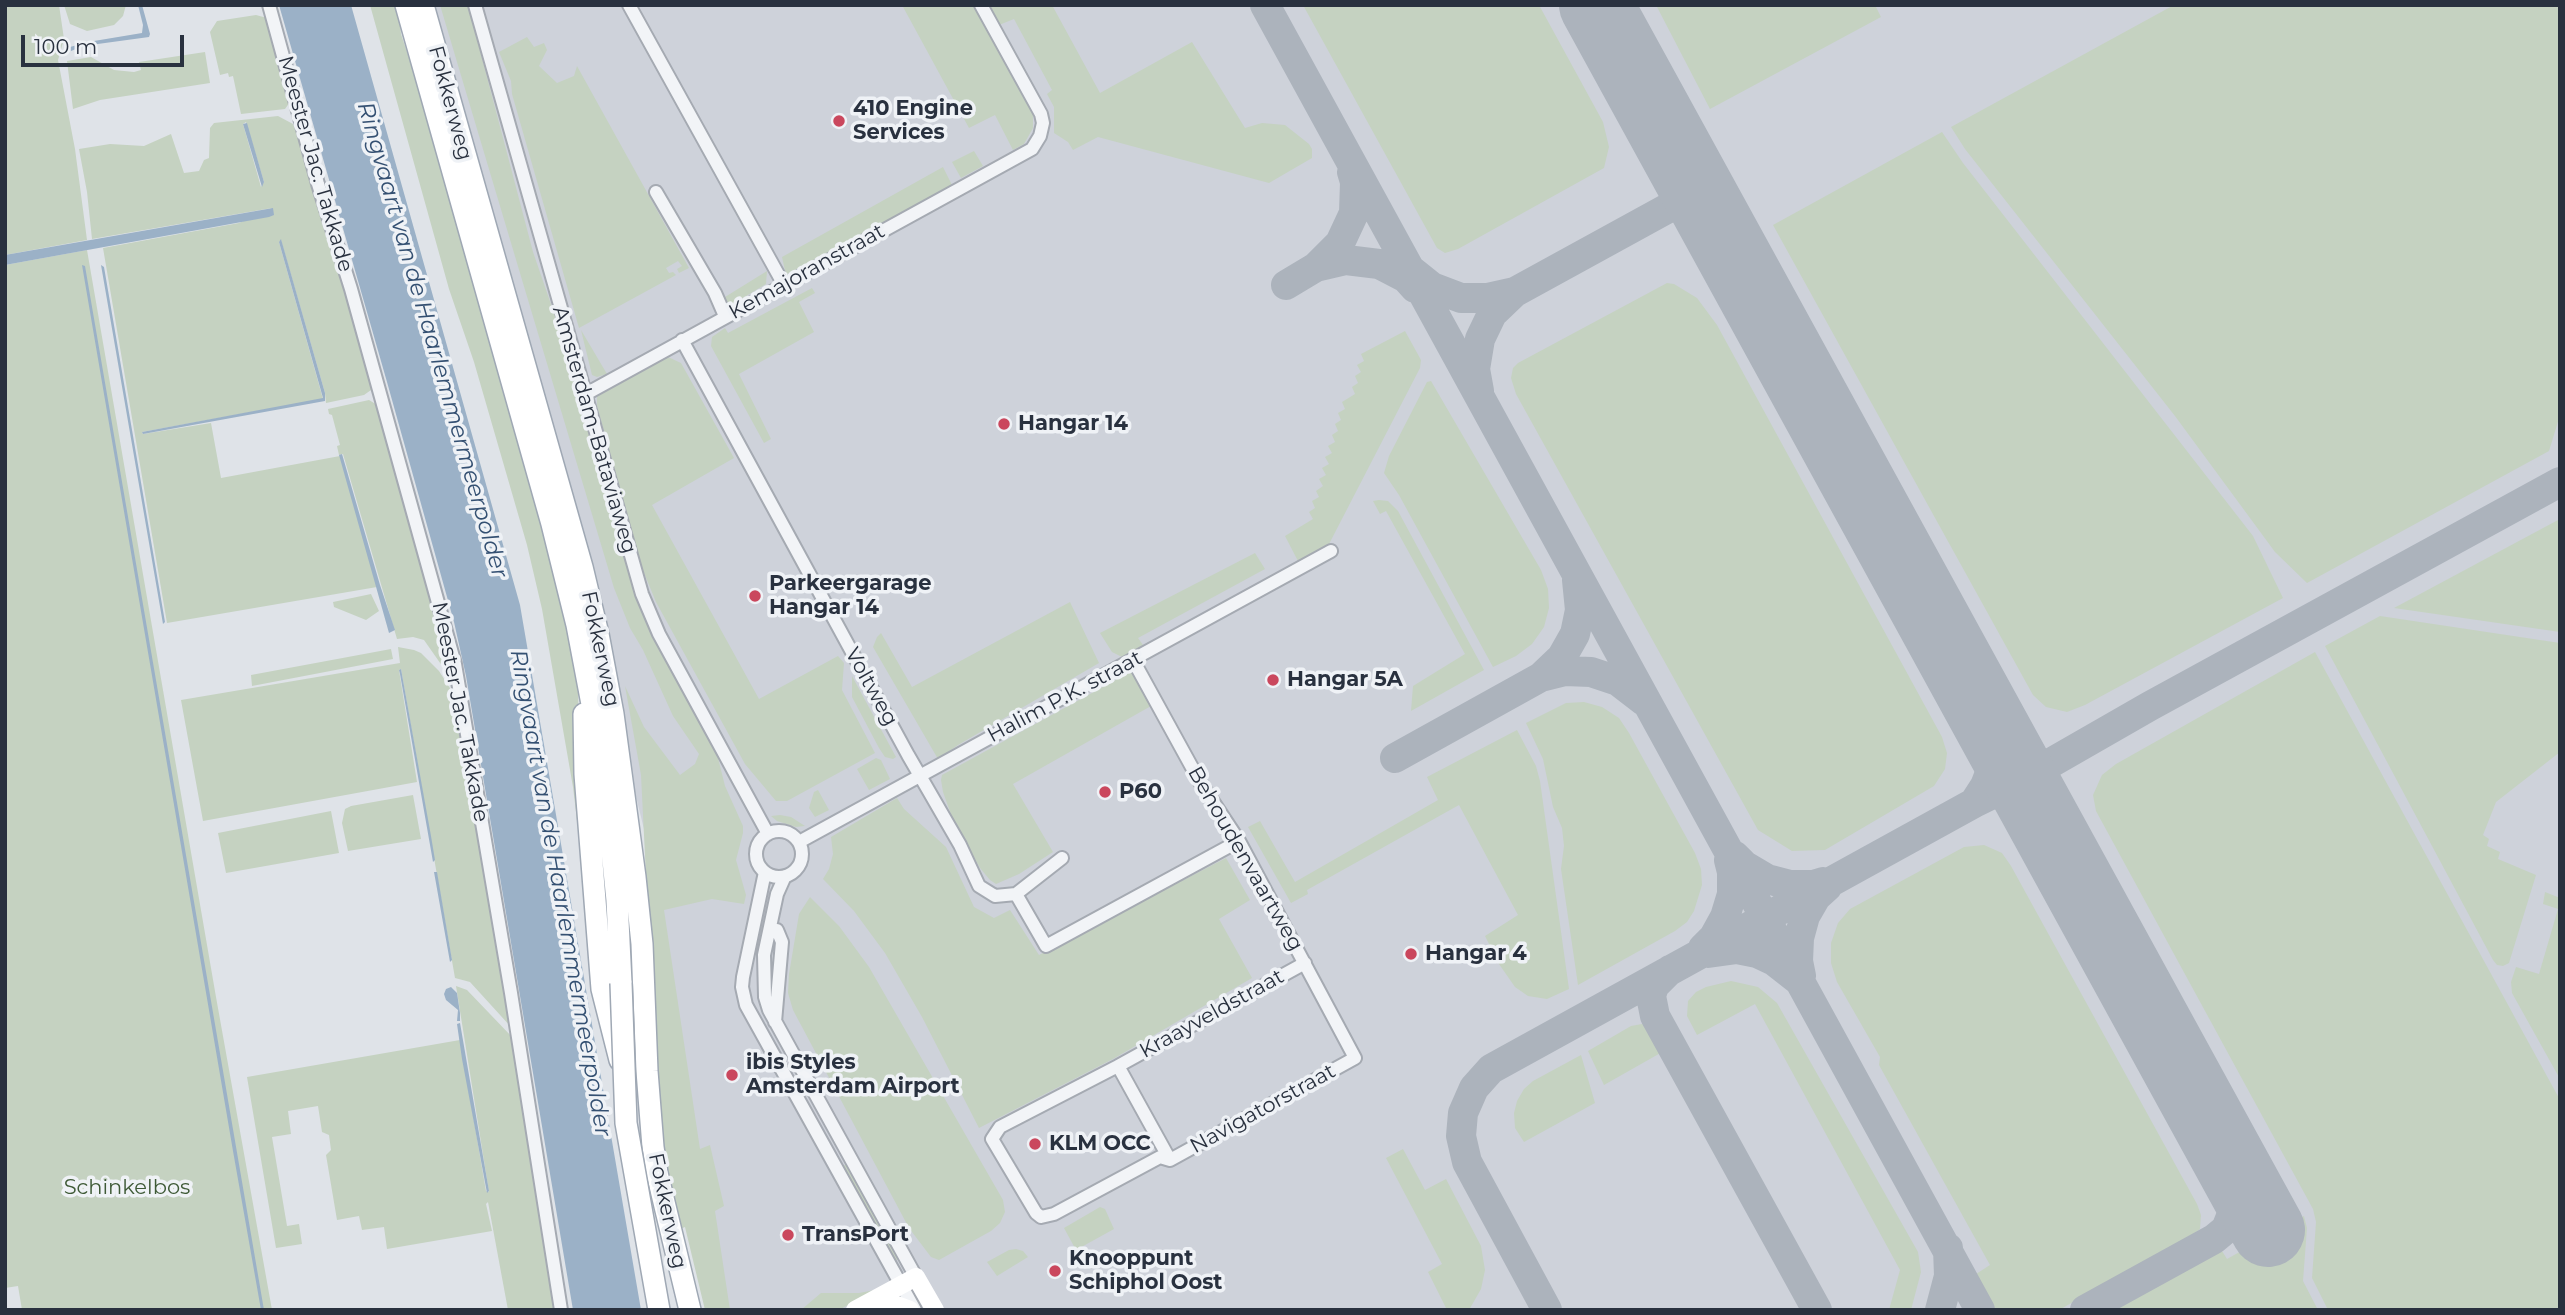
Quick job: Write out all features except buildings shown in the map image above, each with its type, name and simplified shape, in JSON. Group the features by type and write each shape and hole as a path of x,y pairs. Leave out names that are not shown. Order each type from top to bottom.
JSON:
{"main road":[{"name":"Fokkerweg","path":"406,5 552,524 588,682 599,741 613,853 626,1123 659,1310"},
{"name":"Fokkerweg","path":"423,5 582,567 598,634 625,793 639,917 653,1147 659,1183 690,1310"},
{"path":"588,682 583,726 602,989 625,1083 668,1310"}],"street":[{"name":"Meester Jac. Takkade","path":"269,5 318,184 351,289 454,664 562,1310"},
{"name":"Amsterdam-Bataviaweg","path":"475,5 642,594 659,634 768,834"},
{"path":"629,5 784,285"},
{"name":"Kemajoranstraat","path":"584,395 1032,149 1040,136 1043,124 1041,114 981,5"},
{"path":"656,192 715,293 725,316"},
{"name":"Voltweg","path":"682,340 960,845 979,886 995,896 1016,894"},
{"name":"Halim P.K. straat","path":"799,842 1331,551"},
{"name":"Behoudenvaartweg","path":"1133,660 1200,782 1239,841 1355,1058"},
{"path":"785,876 775,876 761,868 756,855 761,839 768,834 785,831 799,842 802,850 798,867 785,876 777,894 764,955 765,997 903,1295 915,1310"},
{"path":"1062,858 1016,894 1046,946 1239,841"},
{"path":"765,872 743,976 743,997 752,1019 890,1266 903,1295 935,1310"},
{"path":"772,918 782,942 776,985 778,1000 775,1022"},
{"path":"764,982 777,930"},
{"name":"Kraayveldstraat","path":"1170,1160 1160,1157 1054,1214 1041,1217 1036,1213 992,1139 1000,1127 1118,1066 1305,963"},
{"name":"Navigatorstraat","path":"1170,1160 1355,1058"},
{"path":"1118,1066 1170,1160"},
{"path":"855,1310 903,1295"}],"shaded area":[{"path":"426,5 2560,5 2560,1310 714,1310 652,862 569,522"}],"green space":[{"path":"5,5 59,5 64,39 58,60 75,149 87,240 5,255"},
{"path":"64,5 126,5 123,16 114,25 87,31 70,24"},
{"path":"370,5 396,5 401,34 411,64 423,86 549,540 573,655 578,693 592,946 573,787 542,609 527,545 474,362 449,289"},
{"path":"440,5 468,5 533,252 564,342 628,571 643,610 716,750 725,786 743,826 736,860 746,895 744,904 712,899 664,910 700,1149 710,1145 724,1206 715,1211 730,1310 705,1310 685,1227 680,1229 662,1147 658,1117 641,775 625,686 644,727 680,775 695,764 699,754 673,716 630,628 614,588"},
{"path":"902,5 974,5 1033,112 1033,128 1024,144 1013,150 995,115 969,128"},
{"path":"988,5 1052,5 1100,93 1192,42 1245,128 1262,123 1285,125 1309,144 1312,158 1269,183 1098,137 1073,150 1068,142 1054,133 1054,107 1047,94 1052,90 1014,19 999,25"},
{"path":"1303,5 1539,5 1603,122 1609,147 1604,168 1458,249 1445,253 1437,248"},
{"path":"1656,5 1875,5 1881,17 1710,109"},
{"path":"2174,5 2560,5 2560,415 2549,451 2307,583 2275,552 2175,416 1965,149 1951,127"},
{"path":"256,15 267,18 290,102 285,109 241,114 233,76 229,77 228,73 220,75 210,32 217,21"},
{"path":"527,37 534,47 544,43 547,50 539,66 557,83 574,76 577,66 689,268 679,273 677,269 682,266 678,261 666,268 669,273 676,275 579,328 512,94 511,81 499,52"},
{"path":"205,52 210,83 100,100 73,109 67,61 91,57 114,70 134,72 141,70 139,62"},
{"path":"278,116 293,124 303,143 372,385 371,390 364,395 326,403 281,240 279,242 323,399 142,432 143,434 211,423 221,478 340,456 377,587 167,623 103,248 239,223 272,208 92,239 79,149 110,144 144,146 171,134 184,173 199,171 204,160 209,158 210,128 214,123","holes":["246,122 264,182 261,187 243,124"]},
{"path":"1942,132 1963,163 2253,536 2283,598 2085,705 2067,712 2046,707 2033,695 1773,225"},
{"path":"974,151 983,166 961,178 952,162"},
{"path":"943,167 952,185 786,275 782,257"},
{"name":"Schinkelbos","path":"87,250 272,1310 22,1310 18,1286 5,1288 5,265"},
{"path":"767,271 766,284 728,307 723,302 725,297"},
{"path":"1667,283 1674,284 1697,298 1717,325 1942,737 1947,753 1945,769 1934,786 1825,850 1792,851 1758,830 1516,394 1511,378 1513,368 1518,363"},
{"path":"812,288 815,293 799,302 814,332 739,374 771,439 764,443 711,346 712,337 725,328 728,333"},
{"path":"581,330 607,374 597,377 592,375"},
{"path":"1405,331 1421,360 1420,368 1328,546 1298,561 1285,536 1313,519 1309,512 1315,508 1312,501 1319,497 1316,491 1323,486 1319,479 1326,475 1322,468 1329,464 1325,457 1332,453 1328,446 1335,442 1332,435 1338,431 1335,424 1341,420 1338,413 1345,409 1342,402 1355,394 1352,387 1358,383 1355,376 1361,372 1357,365 1364,361 1361,354"},
{"path":"668,357 681,363 734,458 652,505 759,699 838,656 844,663 842,690 875,753 787,801 776,801 745,764 656,602 642,568 597,406 597,394"},
{"path":"1431,381 1541,570 1548,589 1549,608 1544,627 1532,644 1516,656 1493,667 1399,495 1384,473 1389,456 1427,382"},
{"path":"369,400 379,406 450,669 448,672 424,640 413,637 397,639 343,454 339,455 337,446 340,445 328,409"},
{"path":"1373,501 1388,501 1398,511 1484,670 1411,711 1413,686 1465,654 1386,511 1380,514"},
{"path":"2560,519 2560,632 2394,608 2558,520"},
{"path":"1255,553 1265,569 1138,638 1143,645 1122,657 1112,652 1100,633"},
{"path":"371,594 379,611 366,620 334,607 333,602"},
{"path":"1070,602 1099,663 938,759 873,647 877,637 881,633 912,687"},
{"path":"2380,616 2560,643 2560,752 2496,802 2483,835 2489,839 2487,846 2500,852 2498,859 2536,875 2509,963 2503,966 2497,965 2493,960 2325,646"},
{"path":"398,647 421,653 439,671 455,696 511,1027 470,982 455,978 401,669 399,670 417,782 203,821 181,700 400,663"},
{"path":"391,649 393,659 252,686 251,675"},
{"path":"2315,652 2560,1100 2560,1310 2328,1310 2312,1278 2316,1222 2313,1209 2096,811 2093,795 2102,775 2116,764"},
{"path":"1132,671 1151,706 1013,784 1053,852 1019,874 996,884 980,868 953,820 943,792 942,775"},
{"path":"852,676 896,757 893,759 885,757 879,748 852,697"},
{"path":"1584,702 1602,707 1619,718 1629,733 1695,853 1701,869 1702,885 1694,911 1687,922 1578,985 1561,869 1564,846 1562,828 1553,807 1543,759 1526,723 1566,703"},
{"path":"1517,730 1536,766 1540,781 1569,989 1547,999 1528,996 1515,987 1499,964 1485,936 1518,915 1459,805 1307,890 1308,894 1291,903 1248,827 1260,821 1295,882 1438,800 1427,777"},
{"path":"876,758 881,760 890,779 869,790 857,769"},
{"path":"818,790 829,810 815,817 809,808 814,792"},
{"path":"413,795 421,839 348,851 342,823 345,809"},
{"path":"897,798 904,809 946,847 974,907 994,918 1010,910 1039,955 1226,858 1250,900 1219,919 1252,978 1113,1059 979,1128 922,1017 885,953 854,911 823,879 833,854 831,837"},
{"path":"331,811 339,853 226,873 218,833"},
{"path":"771,816 791,817 805,826 796,827 777,821"},
{"path":"1984,845 2002,853 2011,866 2201,1215 2200,1229 2192,1235 2059,1310 1995,1310 1976,1274 1990,1265 1879,1065 1880,1057 1837,982 1831,963 1831,943 1838,923 1850,909 1964,847"},
{"path":"2545,892 2560,898 2560,1079 2512,993 2511,982 2516,967 2539,974 2558,909 2543,904"},
{"path":"810,897 839,926 869,967 1003,1200 1005,1212 1000,1223 991,1231 939,1260 931,1257 909,1228 793,1010 788,993 789,974 799,914"},
{"path":"1731,981 1758,987 1777,1003 1918,1252 1921,1272 1911,1310 1889,1310 1900,1270 1755,1004 1697,1035 1687,1016 1688,1001 1696,992 1706,987"},
{"path":"456,986 467,990 513,1038 558,1310 508,1310 488,1202 486,1204 492,1231 387,1249 384,1227 362,1230 359,1216 337,1220 326,1155 331,1150 329,1135 322,1132 318,1106 288,1111 291,1134 272,1137 287,1226 299,1224 302,1244 276,1248 247,1077 460,1040 486,1191 489,1192"},
{"path":"1642,1024 1652,1029 1664,1051 1604,1085 1588,1051 1631,1026"},
{"path":"1581,1055 1595,1103 1524,1142 1515,1128 1514,1113 1524,1089 1533,1081"},
{"path":"1403,1149 1425,1190 1446,1179 1481,1246 1485,1270 1481,1289 1469,1310 1447,1310 1428,1272 1442,1264 1386,1158"},
{"path":"847,1164 900,1258 893,1262 841,1167"},
{"path":"1100,1207 1105,1209 1114,1229 1076,1250 1064,1228"},
{"path":"2304,1216 2307,1228 2303,1281 2318,1310 2112,1310 2222,1251 2227,1259"},
{"path":"1016,1249 1023,1251 1028,1257 997,1276 987,1262"},
{"path":"875,1290 839,1310 801,1310 821,1293 859,1293"}],"water":[{"path":"138,5 142,5 149,37 83,46 71,51 70,47 88,42 142,33 143,25"},
{"name":"Ringvaart van de Haarlemmermeerpolder","path":"279,5 351,5 520,605 641,1310 573,1310 466,676 454,622"},
{"path":"247,123 264,182 262,187 243,124"},
{"path":"273,208 274,215 269,217 5,265 5,255"},
{"path":"281,239 325,401 143,434 142,432 323,398 279,242"},
{"path":"82,265 85,266 264,1310 261,1310 233,1151"},
{"path":"101,265 104,267 165,622 163,624"},
{"path":"342,454 395,630 389,633 339,455"},
{"path":"401,669 435,860 433,862 399,670"},
{"path":"434,872 437,872 452,960 450,962"},
{"path":"451,987 457,993 460,1021 457,1021 458,1010 446,1000 444,994 446,989"},
{"path":"460,1023 489,1191 487,1193 462,1059 457,1024"}],"taxiway":[{"path":"1265,5 1980,1310"},
{"path":"1412,271 1432,287 1461,298 1488,298 1515,292 1670,207 1683,189 1682,161"},
{"path":"1286,285 1316,267 1340,243 1354,213 1355,182 1352,172"},
{"path":"1670,207 1692,206 1703,211 1715,222"},
{"path":"1316,267 1346,260 1379,264 1406,278 1415,288"},
{"path":"1479,391 1475,369 1480,339 1492,314 1515,292"},
{"path":"1547,1310 1467,1162 1461,1136 1463,1113 1474,1088 1491,1069 2560,482"},
{"path":"1395,758 1541,677 1562,657 1575,634 1580,610 1577,580"},
{"path":"1541,677 1565,671 1591,672 1618,681 1644,701"},
{"path":"1974,803 1992,768 1993,729"},
{"path":"1735,856 1745,866 1767,879 1790,885 1823,882"},
{"path":"1703,948 1714,937 1725,917 1732,894 1729,860"},
{"path":"1801,976 1798,961 1799,938 1805,916 1816,897 1827,887"},
{"path":"1708,953 1737,949 1757,953 1774,961 1797,979"},
{"path":"1670,970 1654,986 1651,996 1655,1016 1817,1310"},
{"path":"2085,1310 2214,1239 2226,1229 2238,1199 2238,1175"},
{"path":"1940,1310 1949,1276 1948,1248"}],"runway":[{"path":"1596,5 2268,1230"}],"place":[{"name":"410 Engine Services","path":"839,121"},
{"name":"Hangar 14","path":"1004,424"},
{"name":"Parkeergarage Hangar 14","path":"755,596"},
{"name":"Hangar 5A","path":"1273,680"},
{"name":"P60","path":"1105,792"},
{"name":"Hangar 4","path":"1411,954"},
{"name":"ibis Styles Amsterdam Airport","path":"732,1075"},
{"name":"KLM OCC","path":"1035,1144"},
{"name":"TransPort","path":"788,1235"},
{"name":"Knooppunt Schiphol Oost","path":"1055,1271"}]}
